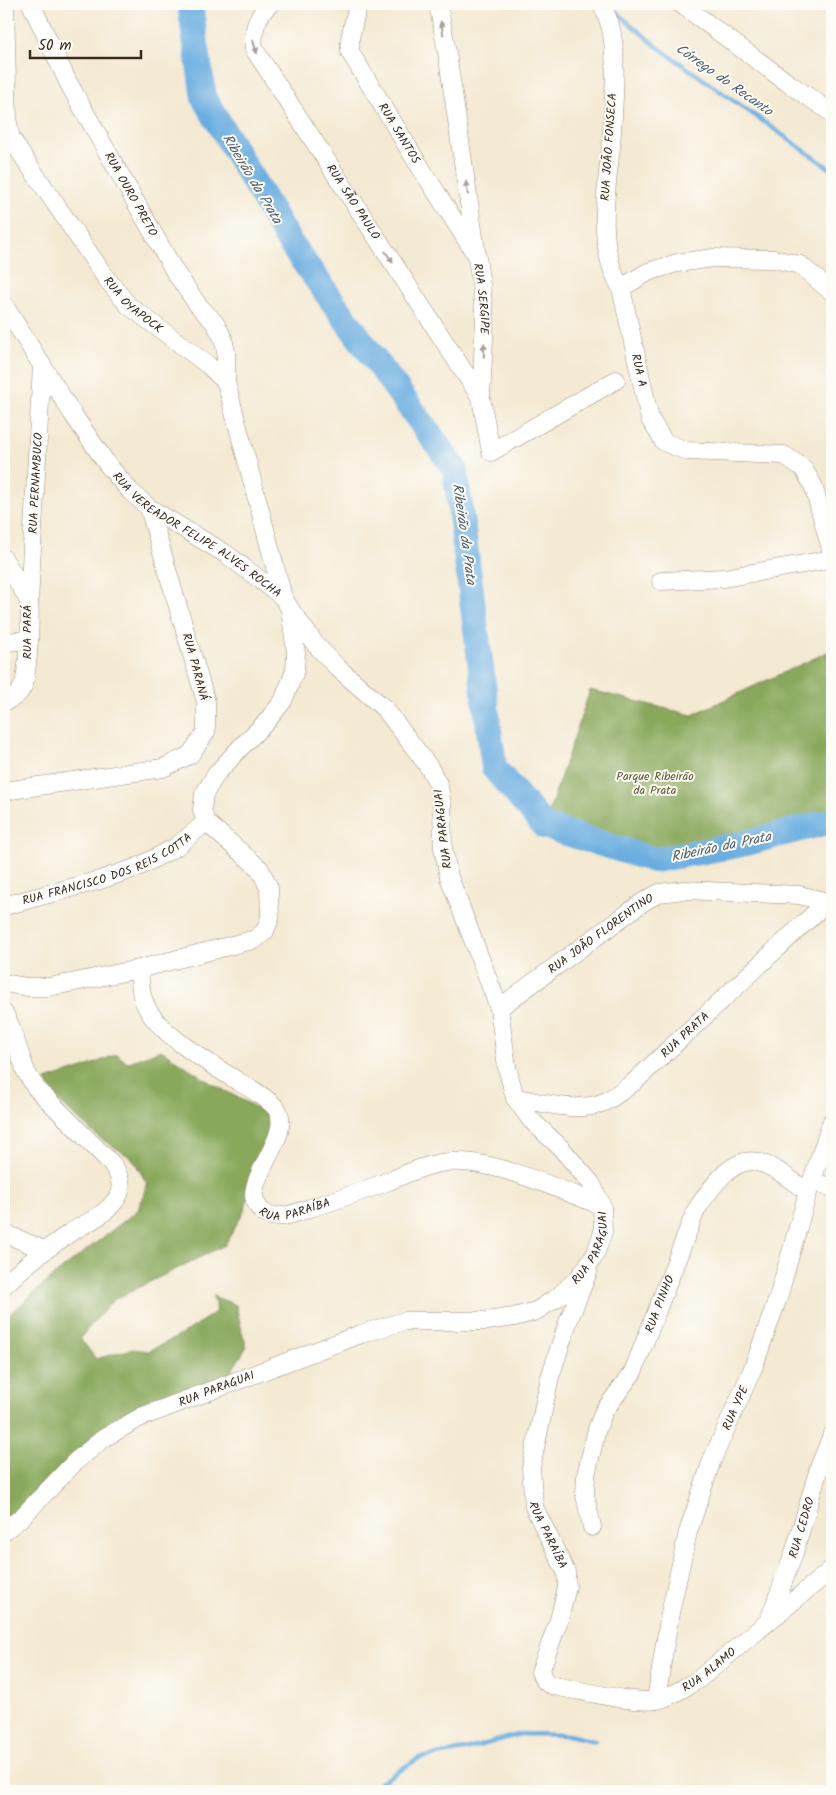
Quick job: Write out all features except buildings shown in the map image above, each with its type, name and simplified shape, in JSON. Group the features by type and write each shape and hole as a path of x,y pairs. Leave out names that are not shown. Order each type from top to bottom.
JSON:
{"street":[{"name":"RUA OYAPOCK","path":"5,4 8,123 11,138 106,278 128,305 208,365 226,382"},
{"name":"RUA OURO PRETO","path":"31,4 69,84 175,272 198,305 215,323 226,352 226,382"},
{"name":"RUA SÃO PAULO","path":"270,4 256,22 252,35 254,49 481,398"},
{"name":"RUA SANTOS","path":"358,4 350,38 350,52 416,162 477,255"},
{"name":"RUA SERGIPE","path":"438,4 447,52 485,319 481,398 491,452 616,380"},
{"name":"RUA JOÃO FONSECA","path":"602,4 611,29 614,60 611,144 605,200 606,241 614,277 621,288"},
{"path":"681,4 788,84 832,113"},
{"path":"621,288 648,272 677,263 713,258 774,259 800,265 832,292"},
{"name":"RUA A","path":"621,288 650,419 664,442 687,451 784,454 803,468 813,485 832,552"},
{"name":"RUA VEREADOR FELIPE ALVES ROCHA","path":"4,305 72,413 107,464 130,491 149,508 226,554 287,603 296,653 295,671 283,701 267,721 216,773 204,794 202,810 206,822"},
{"name":"RUA PERNAMBUCO","path":"29,602 42,365"},
{"path":"226,382 287,603"},
{"name":"RUA PARANÁ","path":"4,791 163,768 190,755 206,732 206,702 149,508"},
{"name":"RUA PARÁ","path":"4,559 29,602 29,640 25,682 21,691 13,698 4,702"},
{"path":"661,581 724,578 832,559"},
{"name":"RUA PARAGUAI","path":"4,1531 21,1518 76,1461 104,1438 141,1417 361,1334 405,1321 487,1321 514,1317 536,1310 558,1297 580,1276 595,1255 603,1232 602,1206 591,1183 560,1147 531,1120 515,1098 507,1067 499,1008 449,877 443,848 442,806 439,786 429,767 385,709 316,645 287,603"},
{"path":"4,642 29,640"},
{"path":"4,983 27,987 48,987 139,969 256,939 265,931 270,918 268,888 260,869 206,822"},
{"name":"RUA FRANCISCO DOS REIS COTTA","path":"4,906 100,880 138,866 176,847 206,822"},
{"name":"RUA JOÃO FLORENTINO","path":"499,1008 643,902 659,893 684,890 799,894 830,902"},
{"name":"RUA PRATA","path":"515,1098 572,1107 589,1106 604,1102 618,1094 634,1082 830,902"},
{"name":"RUA PARAÍBA","path":"139,969 141,990 146,1007 158,1023 196,1055 250,1088 277,1110 282,1122 278,1136 256,1182 254,1197 260,1210 272,1216 289,1214 341,1199 423,1168 449,1162 472,1162 500,1169 555,1187 602,1206"},
{"path":"4,1013 26,1072 36,1088 112,1164 119,1173 121,1183 120,1193 114,1203 104,1212 44,1250 4,1286"},
{"name":"RUA YPE","path":"656,1700 670,1613 688,1532 712,1460 753,1368 775,1306 810,1186 832,1121"},
{"name":"RUA PINHO","path":"592,1527 585,1495 586,1475 597,1429 604,1411 633,1372 696,1210 711,1188 734,1166 746,1162 757,1162 810,1186 832,1188"},
{"path":"4,1233 44,1250"},
{"name":"RUA PARAÍBA","path":"560,1688 549,1685 542,1680 540,1672 560,1620 567,1587 566,1572 534,1507 531,1468 550,1377 568,1322 595,1255"},
{"name":"RUA CEDRO","path":"769,1621 794,1553 819,1468 832,1434"},
{"name":"RUA ALAMO","path":"560,1688 632,1700 656,1700 678,1691 699,1679 832,1569"}],"green space":[{"name":"Parque Ribeirão da Prata","path":"832,650 832,821 738,845 654,860 544,826 590,690 692,715"},
{"path":"161,1050 211,1083 273,1117 275,1130 253,1177 245,1209 225,1245 113,1300 80,1338 96,1359 132,1349 149,1351 181,1335 217,1311 213,1296 236,1305 247,1346 226,1380 131,1418 4,1524 4,1319 56,1274 138,1210 147,1184 133,1159 97,1136 56,1099 46,1080 86,1067 117,1054 127,1063"}],"waterway":[{"name":"Ribeirão da Prata","path":"190,4 204,98 290,243 455,469 494,768 544,826 654,860 738,845 832,821"},
{"name":"Córrego do Recanto","path":"610,7 659,48 832,170"},
{"path":"367,1791 419,1758 465,1750 520,1734 568,1735 595,1741"}]}
